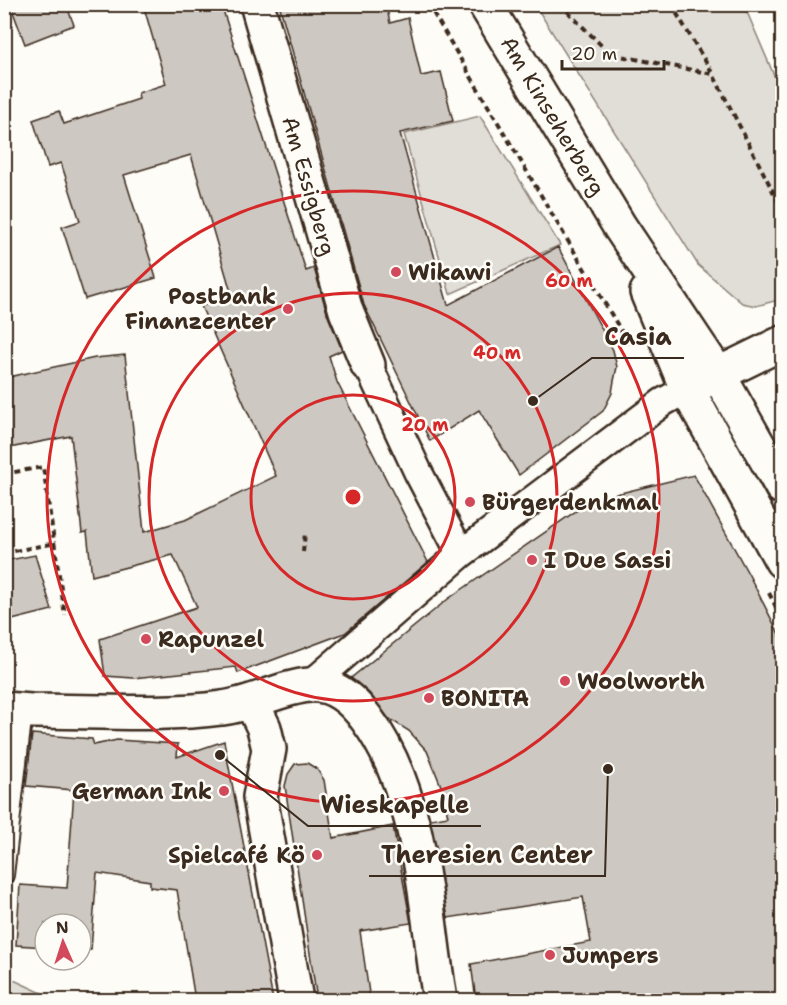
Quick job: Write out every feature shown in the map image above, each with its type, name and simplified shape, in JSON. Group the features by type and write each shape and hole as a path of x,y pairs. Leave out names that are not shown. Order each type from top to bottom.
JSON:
{"street":[{"name":"Am Essigberg","path":"257,4 346,311 368,365"},
{"name":"Am Kinseherberg","path":"485,4 620,227 718,374 783,487"},
{"name":"Am Kinseherberg","path":"620,227 687,389 783,561"},
{"path":"14,710 195,711 251,701 310,685 461,554 663,402 783,343"},
{"path":"368,365 418,472 461,554"},
{"path":"310,685 342,693 358,708 380,736 398,770 412,816 440,1000"},
{"path":"251,701 264,728 269,749 260,797 296,1000"}],"lane":[{"path":"4,875 14,710"}],"path":[{"path":"428,4 633,351"},
{"path":"560,4 610,54 713,74"},
{"path":"671,4 713,74 783,209"},
{"path":"4,474 43,467 65,615"},
{"path":"303,552 305,533"},
{"path":"4,553 56,543"}],"shaded area":[{"path":"535,5 744,5 782,94 782,299 756,306 742,303 698,265"},
{"path":"480,116 560,245 450,294 404,134"},
{"path":"5,976 55,999 55,1000 5,1000"}],"building":[{"path":"10,4 66,4 74,25 25,44"},
{"path":"143,4 221,4 306,271 314,268 328,316 342,350 329,356 337,382 428,562 345,633 238,673 236,667 133,678 105,676 100,639 197,607 173,555 92,576 87,532 82,533 71,436 4,449 4,378 95,358 125,355 144,532 185,520 276,476 201,306 233,299 191,155 124,175 156,278 85,299 62,227 80,221 61,163 48,167 33,120 59,111 64,124 139,99 138,93 166,84"},
{"path":"279,4 386,4 390,23 408,18 421,76 441,72 453,121 400,133 448,305 558,247 613,350 617,367 612,393 603,411 519,475 479,410 430,441 364,305"},
{"path":"694,475 783,642 783,1000 476,1000 471,964 591,942 583,897 448,918 430,819 448,816 441,786 427,751 409,731 388,718 369,693 351,678 448,599 592,500"},
{"path":"35,555 52,610 4,622 4,561"},
{"path":"4,732 9,733 4,773"},
{"path":"32,734 92,739 94,745 117,740 178,744 177,757 224,741 273,1000 195,1000 177,890 150,887 150,881 97,873 93,924 93,912 33,912 33,946 16,945 20,885 67,888 74,790 26,786"},
{"path":"307,763 317,769 324,780 333,838 393,826 411,923 360,931 370,1000 317,1000 285,786 288,774 295,764"}],"place":[{"name":"Wikawi","path":"396,272"},
{"name":"Postbank Finanzcenter","path":"288,309"},
{"name":"Casia","path":"533,401"},
{"name":"Bürgerdenkmal","path":"470,502"},
{"name":"I Due Sassi","path":"532,560"},
{"name":"Rapunzel","path":"146,639"},
{"name":"Woolworth","path":"565,681"},
{"name":"BONITA","path":"429,698"},
{"name":"Wieskapelle","path":"220,755"},
{"name":"Theresien Center","path":"608,769"},
{"name":"German Ink","path":"224,791"},
{"name":"Spielcafé Kö","path":"317,855"},
{"name":"Jumpers","path":"550,955"}]}
